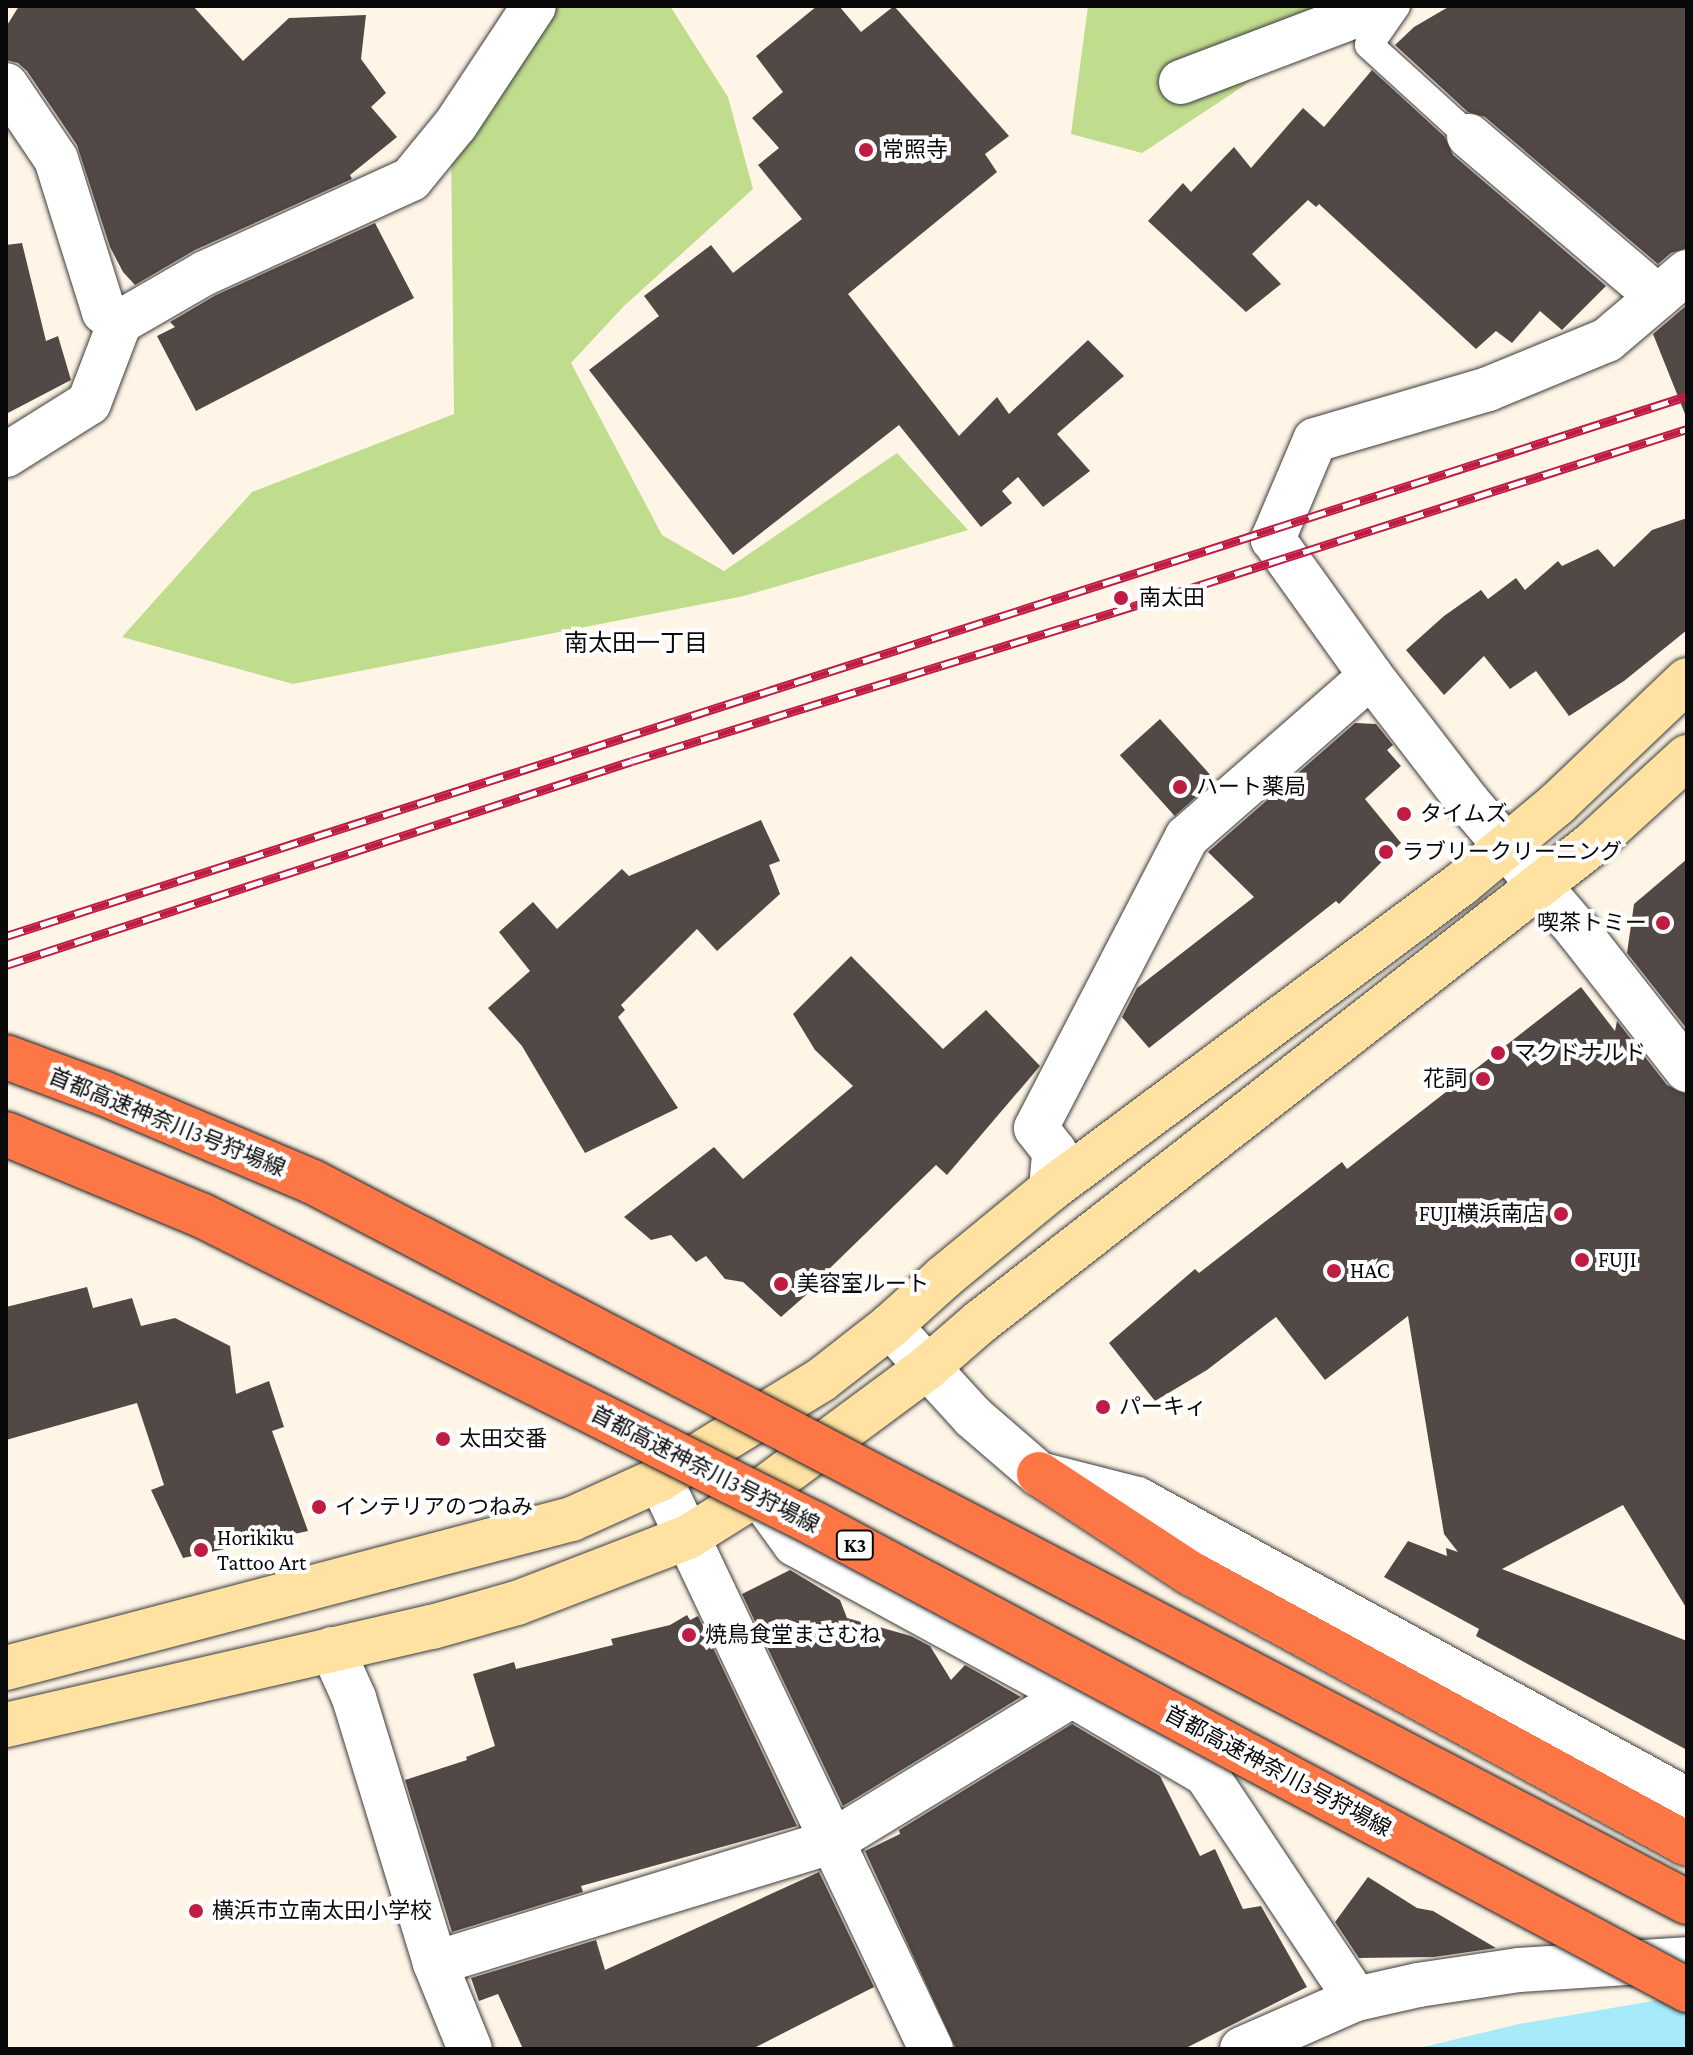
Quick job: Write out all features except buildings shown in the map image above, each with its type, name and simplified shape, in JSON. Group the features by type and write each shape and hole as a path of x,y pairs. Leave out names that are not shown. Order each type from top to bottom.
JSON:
{"highway":[{"name":"首都高速神奈川3号狩場線","path":"6,1057 103,1093 313,1182 1687,1902"},
{"name":"首都高速神奈川3号狩場線","path":"6,1134 201,1215 815,1524 1687,1990"},
{"path":"1039,1474 1190,1573 1687,1844"}],"main road":[{"path":"6,1668 572,1519 660,1479 821,1380 890,1326 1051,1189 1505,849 1687,680"},
{"path":"6,1725 432,1627 517,1603 688,1537 758,1493 927,1368 980,1322 1590,846 1687,757"}],"street":[{"path":"6,455 89,403 120,322 205,273 411,179 456,124 534,6"},
{"path":"1181,82 1381,6"},
{"path":"6,85 56,159 104,312 120,322"},
{"path":"1469,136 1673,284 1607,340 1488,389 1315,440 1273,539 1371,676 1505,849 1687,1070"},
{"path":"1051,1189 1054,1151 1036,1128 1187,837 1371,676"},
{"path":"890,1326 973,1417 1039,1474 1137,1499 1687,1800"},
{"path":"660,1479 931,2049"},
{"path":"758,1493 795,1544 1072,1695 1206,1774 1356,1999"},
{"path":"332,1649 354,1698 435,1963 470,2049"},
{"path":"435,1963 833,1841 1072,1695"},
{"path":"1242,2049 1356,1999 1418,1985 1519,1970 1687,1959"}],"lane":[{"path":"1396,6 1369,45 1469,136"}],"green space":[{"path":"555,6 670,6 728,97 753,189 624,306 571,363 662,535 724,571 897,453 968,530 744,596 293,684 122,637 252,492 454,414 451,144"},
{"path":"1088,6 1332,6 1245,85 1142,153 1071,134"}],"water":[{"path":"1687,1995 1687,2049 1415,2049 1519,2024"}],"railway":[{"path":"6,936 1687,396"},
{"path":"6,965 632,761 1166,596 1687,429"}],"place":[{"name":"常照寺","path":"866,150"},
{"name":"南太田","path":"1121,598"},
{"name":"ハート薬局","path":"1180,787"},
{"name":"タイムズ","path":"1404,814"},
{"name":"ラブリークリーニング","path":"1386,852"},
{"name":"喫茶トミー","path":"1663,923"},
{"name":"マクドナルド","path":"1498,1053"},
{"name":"花詞","path":"1483,1079"},
{"name":"FUJI横浜南店","path":"1561,1214"},
{"name":"FUJI","path":"1582,1260"},
{"name":"HAC","path":"1334,1271"},
{"name":"美容室ルート","path":"781,1284"},
{"name":"パーキィ","path":"1103,1407"},
{"name":"太田交番","path":"443,1439"},
{"name":"インテリアのつねみ","path":"319,1507"},
{"name":"Horikiku Tattoo Art","path":"201,1550"},
{"name":"焼鳥食堂まさむね","path":"689,1635"},
{"name":"横浜市立南太田小学校","path":"196,1911"}],"district":[{"name":"南太田一丁目","path":"636,643"}]}
